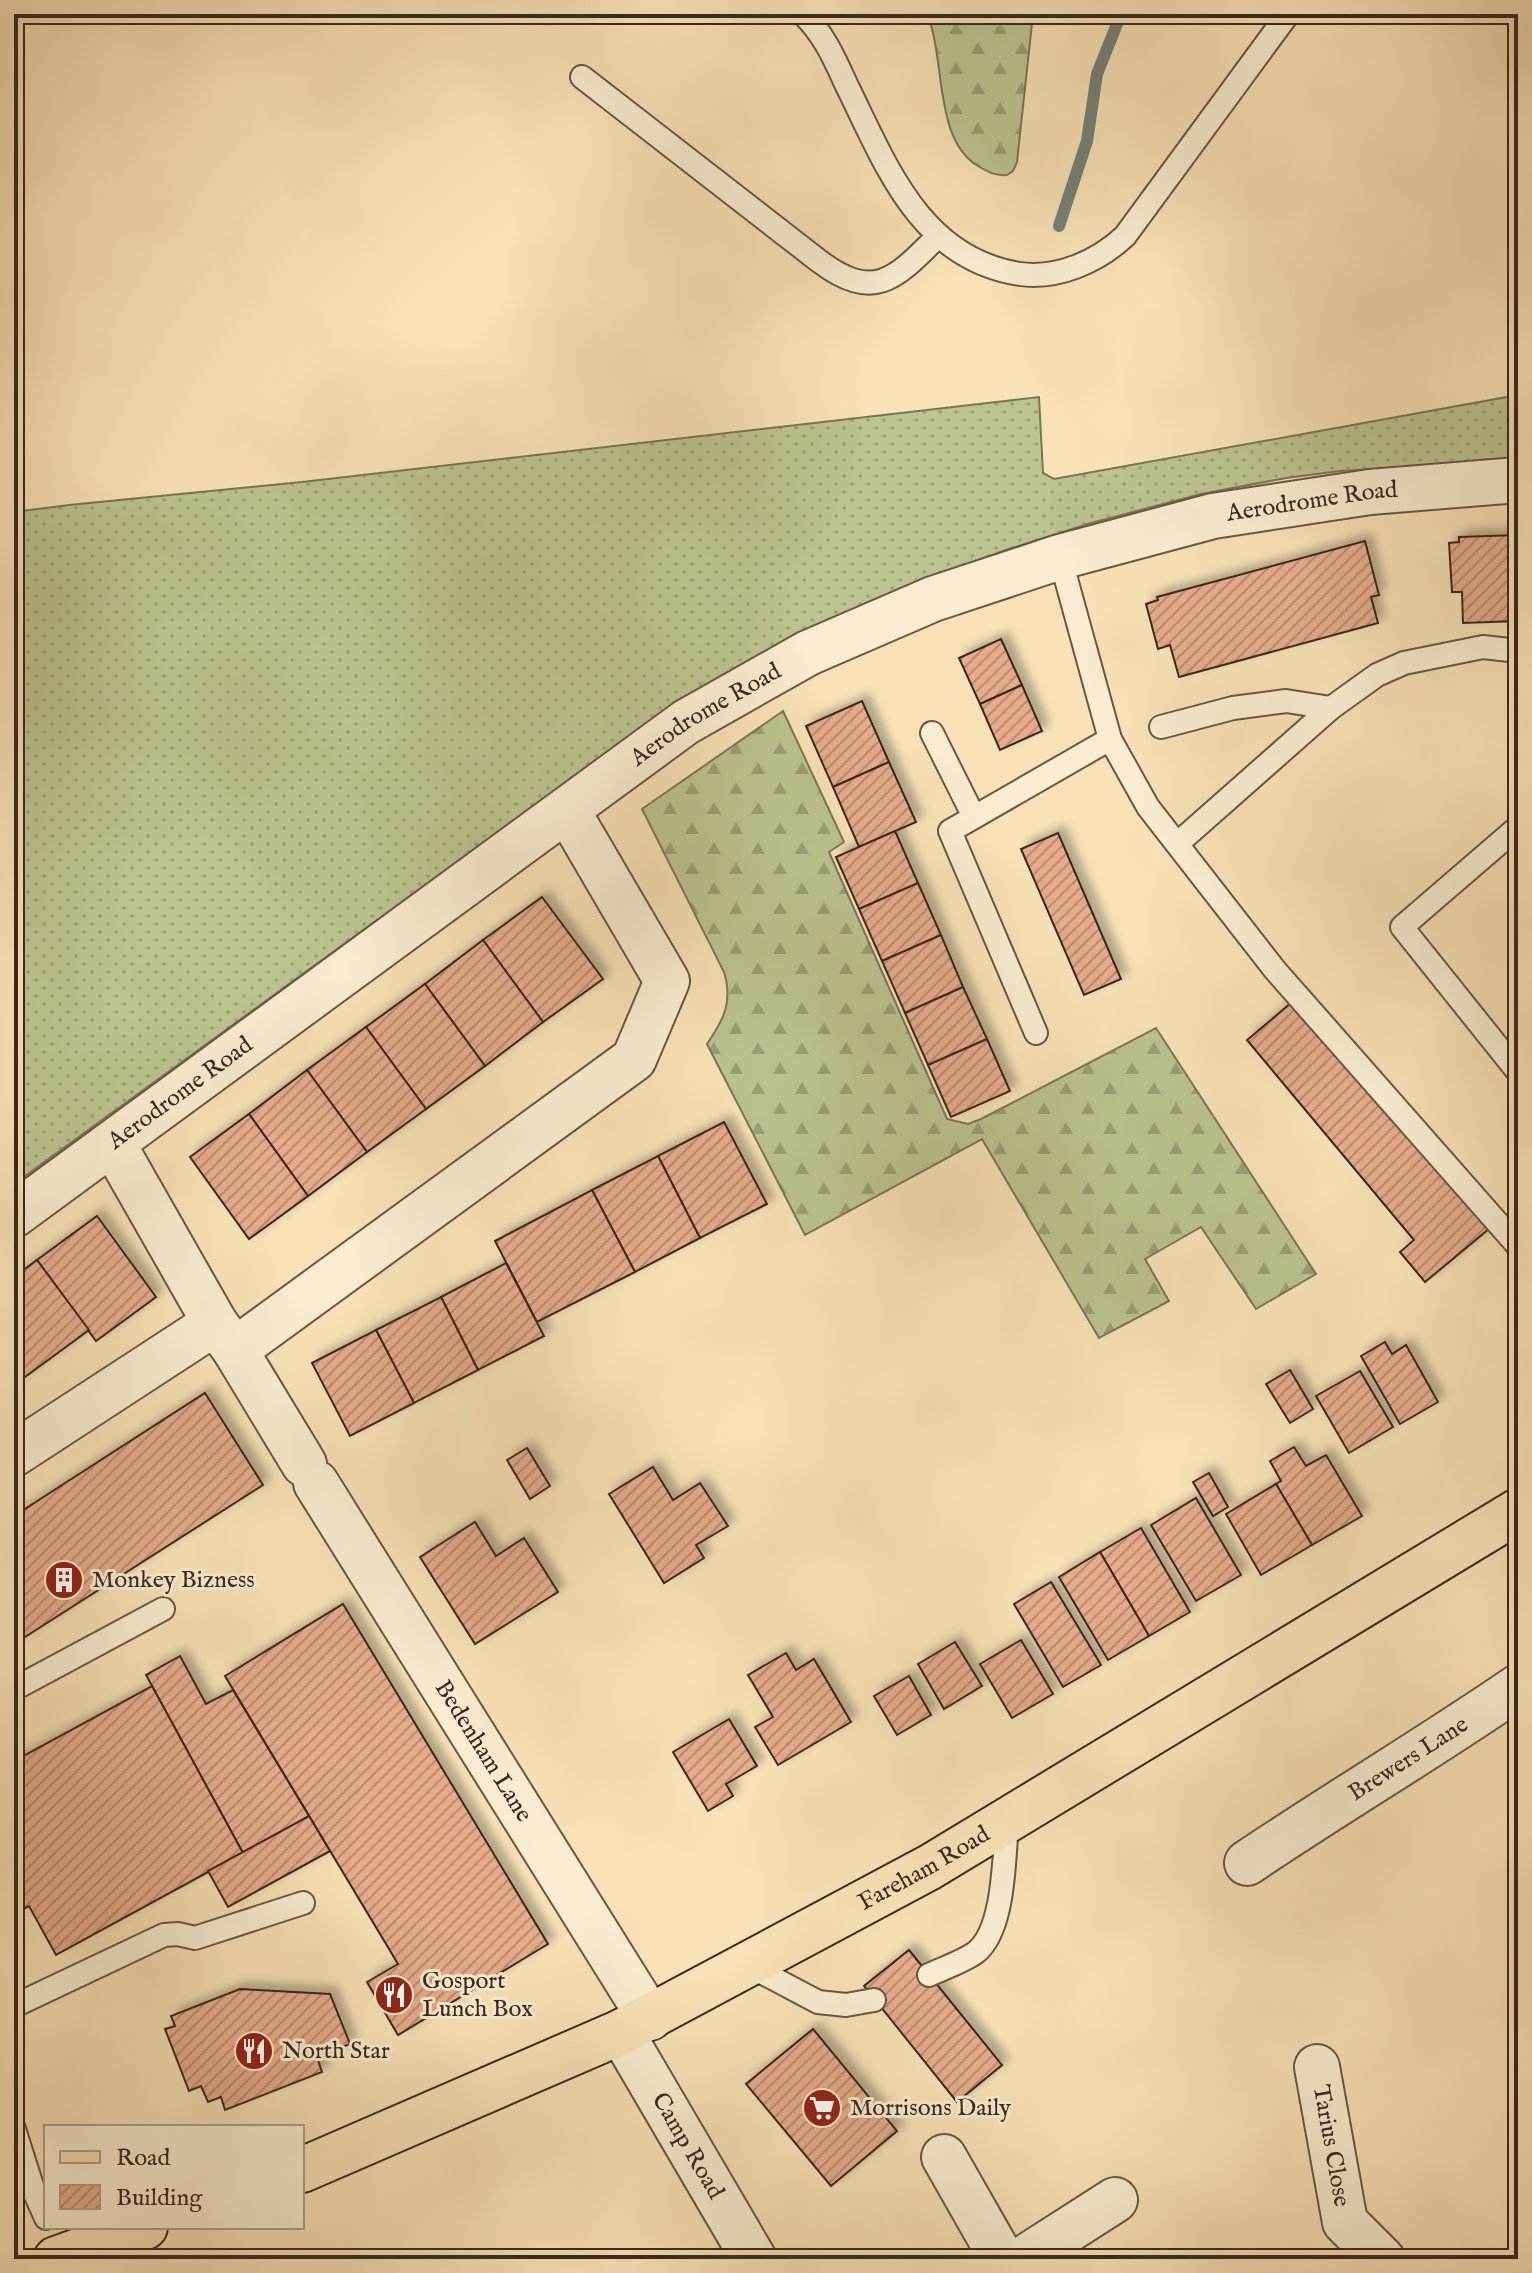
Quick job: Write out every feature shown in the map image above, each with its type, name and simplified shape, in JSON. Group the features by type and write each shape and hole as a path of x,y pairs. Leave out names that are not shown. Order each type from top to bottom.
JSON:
{"main road":[{"name":"Fareham Road","path":"304,2169 636,2025 930,1867 1518,1511"},
{"path":"54,2240 131,2229"}],"street":[{"name":"Aerodrome Road","path":"14,1215 686,722 808,653 933,599 1060,557 1213,516 1370,492 1518,480"},
{"path":"14,1454 225,1336 634,1059 667,981 567,810"},
{"name":"Bedenham Lane","path":"113,1144 636,2025"},
{"name":"Brewers Lane","path":"1247,1863 1518,1687"},
{"name":"Camp Road","path":"636,2025 754,2259"},
{"name":"Tarius Close","path":"1317,2067 1345,2222 1382,2259"},
{"path":"944,2157 1002,2259"},
{"path":"1023,2259 1115,2200"}],"lane":[{"path":"803,14 827,43 891,177 914,210 958,252 996,269 1027,275 1066,270 1093,260 1105,253 1132,227 1288,14"},
{"path":"582,77 843,278 864,283 896,275 938,236"},
{"path":"1060,557 1110,739 1148,807 1275,970 1518,1246"},
{"path":"1177,844 1331,708 1377,675 1404,663 1483,647 1518,651"},
{"path":"1161,727 1233,708 1286,701 1331,708"},
{"path":"932,733 974,817"},
{"path":"1036,1033 950,831 1110,739"},
{"path":"1518,827 1402,927 1518,1072"},
{"path":"14,1689 163,1609"},
{"path":"929,1975 977,1952 992,1932 999,1900 1007,1821"},
{"path":"14,2006 164,1935 195,1938 303,1903"},
{"path":"748,1965 818,2002 846,2005 874,2000"},
{"path":"14,2129 44,2216"}],"green space":[{"path":"927,14 1033,14 1017,162 1007,175 992,173 978,166 964,154 954,137 947,118 933,32"},
{"path":"1518,395 1518,462 1340,471 1201,494 1091,523 1003,551 871,601 816,628 578,774 14,1184 14,512 1039,397 1043,473 1054,479"},
{"path":"783,711 844,842 829,852 947,1119 968,1124 981,1119 1156,1028 1316,1274 1256,1309 1201,1227 1145,1259 1169,1301 1099,1338 982,1139 805,1235 707,1044 725,1010 728,992 724,972 642,809"}],"building":[{"path":"1518,535 1518,621 1463,623 1462,592 1452,592 1449,543 1459,542 1459,537"},
{"path":"1365,541 1379,595 1371,597 1378,623 1179,677 1170,645 1158,649 1146,604 1158,600 1157,597"},
{"path":"1001,639 1022,685 980,704 959,658"},
{"path":"1022,685 1042,731 1000,750 980,704"},
{"path":"862,701 889,762 833,787 806,726"},
{"path":"889,762 916,822 859,847 833,787"},
{"path":"895,831 918,883 859,909 836,857"},
{"path":"1058,833 1121,979 1084,995 1021,849"},
{"path":"918,883 941,935 882,961 859,909"},
{"path":"542,897 603,979 543,1022 483,940"},
{"path":"941,935 963,987 905,1013 882,961"},
{"path":"483,940 543,1022 485,1066 425,984"},
{"path":"425,984 485,1066 426,1109 366,1027"},
{"path":"963,987 987,1039 928,1065 905,1013"},
{"path":"1297,998 1490,1228 1425,1282 1400,1252 1414,1240 1247,1040"},
{"path":"366,1027 426,1109 367,1152 307,1070"},
{"path":"987,1039 1010,1091 951,1117 928,1065"},
{"path":"307,1070 367,1152 308,1196 249,1114"},
{"path":"249,1114 308,1196 249,1239 190,1157"},
{"path":"724,1122 767,1204 700,1238 658,1156"},
{"path":"658,1156 700,1238 635,1272 592,1190"},
{"path":"592,1190 635,1272 537,1322 495,1241"},
{"path":"97,1216 156,1297 96,1341 37,1260"},
{"path":"37,1260 89,1330 14,1385 14,1277"},
{"path":"506,1263 544,1336 478,1370 441,1297"},
{"path":"441,1297 478,1370 414,1403 376,1330"},
{"path":"376,1330 414,1403 350,1436 312,1363"},
{"path":"1385,1342 1392,1354 1406,1345 1438,1402 1400,1424 1361,1356"},
{"path":"1290,1370 1313,1409 1290,1423 1266,1384"},
{"path":"1360,1371 1393,1427 1349,1453 1316,1396"},
{"name":"Monkey Bizness","path":"205,1393 263,1485 14,1644 14,1516"},
{"path":"1294,1447 1306,1466 1326,1455 1362,1516 1312,1545 1276,1484 1281,1481 1270,1461"},
{"path":"527,1448 550,1486 530,1499 507,1460"},
{"path":"653,1467 673,1500 700,1483 728,1526 696,1545 704,1558 664,1583 609,1494"},
{"path":"1209,1473 1228,1507 1213,1516 1193,1482"},
{"path":"1276,1484 1312,1545 1261,1575 1226,1514"},
{"path":"1196,1498 1241,1575 1196,1601 1151,1525"},
{"path":"475,1522 496,1556 524,1538 558,1592 475,1644 420,1557"},
{"path":"1141,1528 1190,1612 1149,1636 1100,1552"},
{"path":"1100,1552 1149,1636 1108,1660 1059,1577"},
{"path":"1051,1582 1101,1665 1063,1687 1014,1604"},
{"path":"343,1604 548,1944 398,2035 367,1982 398,1964 225,1676"},
{"path":"1021,1640 1053,1694 1012,1718 980,1664"},
{"path":"955,1642 982,1686 944,1709 918,1664"},
{"path":"786,1653 796,1670 814,1659 851,1722 778,1765 755,1727 773,1717 748,1675"},
{"path":"180,1656 206,1704 233,1690 309,1816 243,1853 146,1675"},
{"path":"909,1676 931,1715 897,1735 874,1696"},
{"path":"152,1686 243,1853 56,1955 29,1906 14,1914 14,1761"},
{"path":"729,1719 757,1766 726,1784 733,1796 708,1811 673,1752"},
{"path":"309,1816 330,1851 228,1907 208,1871"},
{"path":"909,1950 1002,2065 957,2102 864,1986"},
{"name":"North Star","path":"240,1989 330,1994 350,2044 317,2057 322,2072 225,2110 221,2097 208,2102 201,2086 189,2091 165,2029 175,2026 171,2016"},
{"name":"Morrisons Daily","path":"813,2029 897,2131 831,2186 746,2084"}],"waterway":[{"path":"1059,226 1087,141 1097,74 1121,14"}],"place":[{"name":"Monkey Bizness","path":"64,1580"},
{"name":"Gosport Lunch Box","path":"394,1995"},
{"name":"North Star","path":"254,2051"},
{"name":"Morrisons Daily","path":"822,2108"}]}
